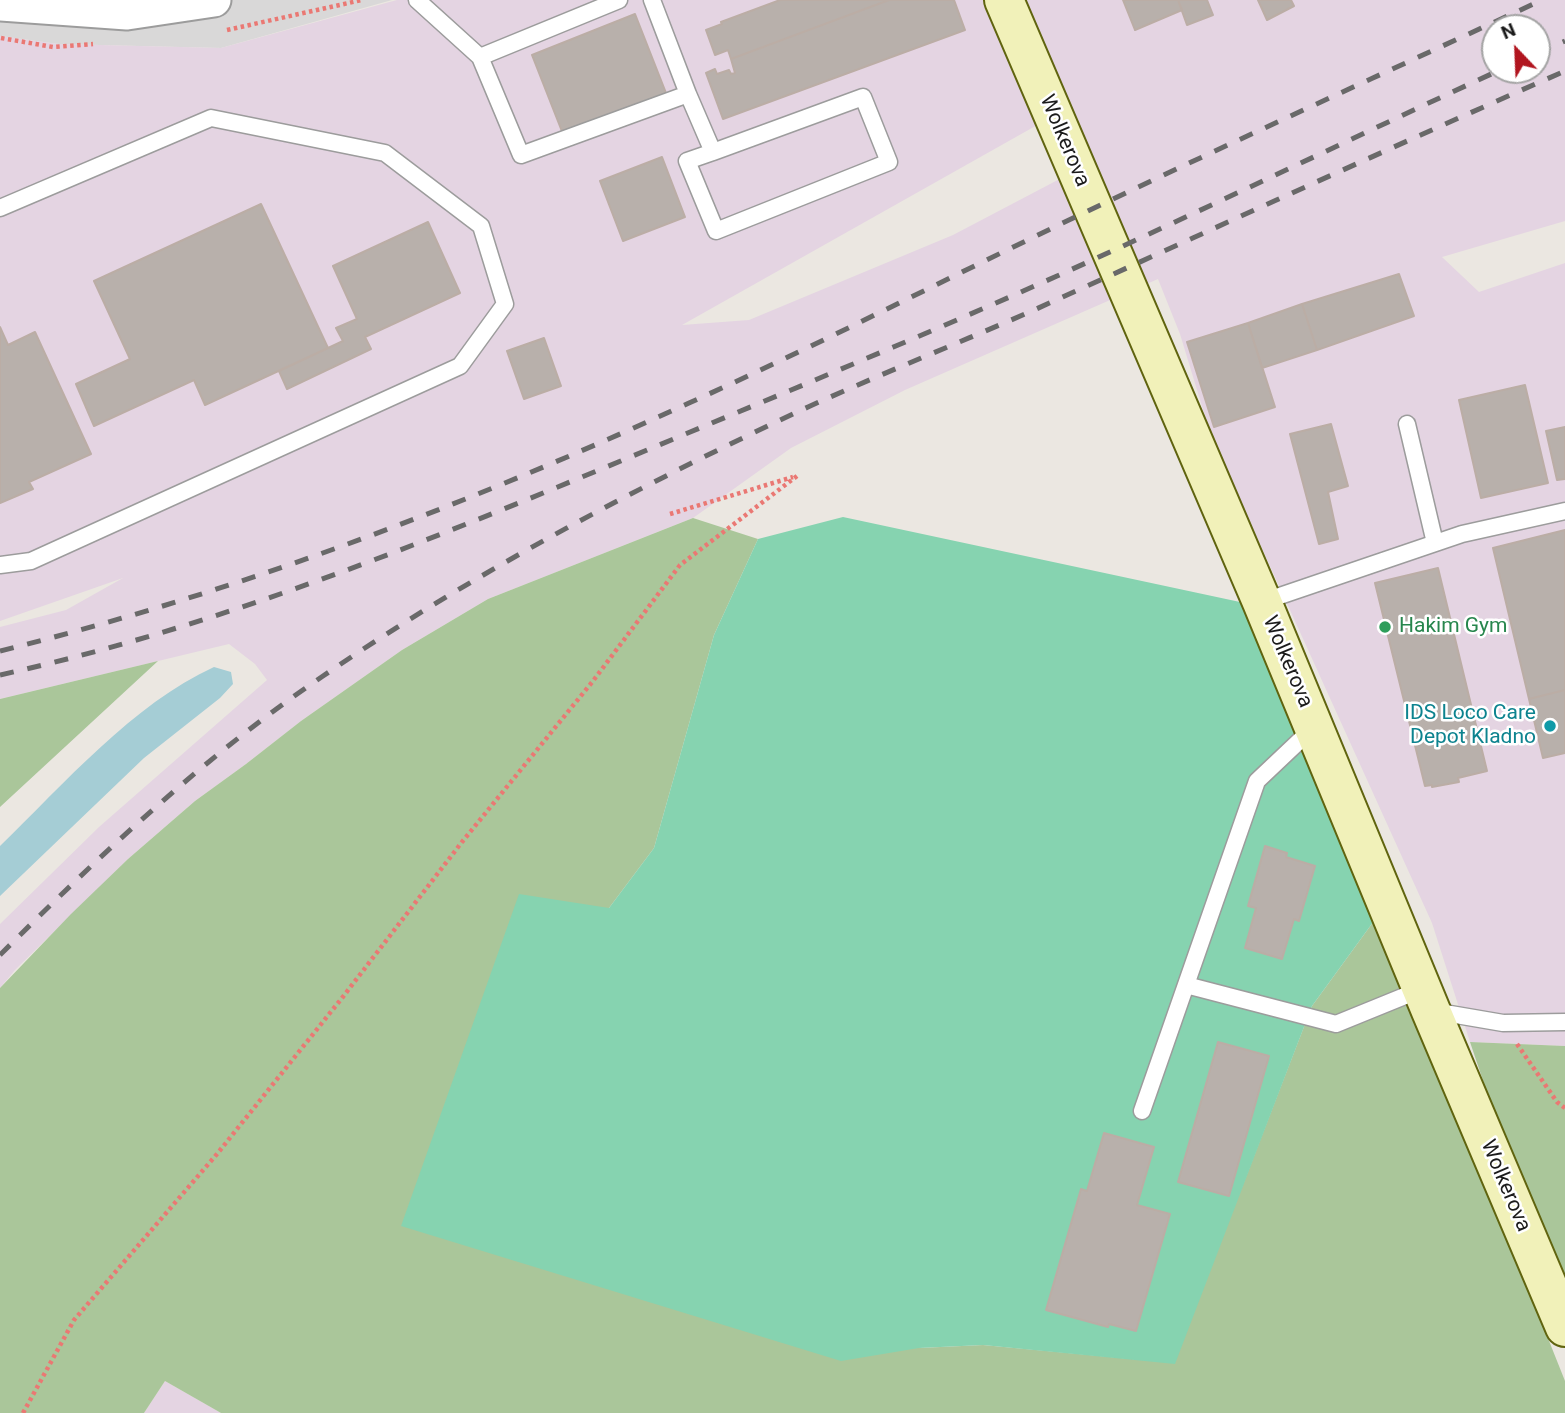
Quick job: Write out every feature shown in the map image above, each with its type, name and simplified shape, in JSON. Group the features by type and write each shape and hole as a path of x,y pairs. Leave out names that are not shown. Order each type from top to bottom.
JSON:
{"main road":[{"name":"Wolkerova","path":"1004,0 1262,602 1426,1000 1565,1327"}],"street":[{"path":"0,4 127,13 214,0"}],"lane":[{"path":"417,0 480,57 521,155 688,94"},
{"path":"480,57 619,0"},
{"path":"652,0 713,152"},
{"path":"863,97 890,162 716,231 687,161 713,152 863,97"},
{"path":"0,208 211,118 385,153 481,226 505,304 460,366 31,561 0,565"},
{"path":"1407,424 1434,543"},
{"path":"1262,602 1462,534 1565,511"},
{"path":"1142,1111 1256,781 1314,727"},
{"path":"1186,985 1336,1024 1426,1000 1503,1023 1565,1022"}],"path":[{"path":"23,1413 74,1320 217,1154 462,842 593,681 680,565 797,475 670,514"},
{"path":"1503,1023 1557,1102 1565,1108"}],"shaded area":[{"path":"0,0 392,0 221,48 58,44 0,36"},
{"path":"397,0 986,0 1039,124 682,325 749,320 953,235 1092,162 1019,0 1565,0 1565,221 1442,257 1479,292 1565,263 1565,1046 1470,1042 1432,923 1211,436 1180,334 1158,279 905,390 791,448 693,518 488,599 402,650 301,721 195,801 128,859 0,988 0,924 99,827 267,680 255,664 229,644 0,699 0,627 66,610 123,578 0,621 0,36 58,44 221,48"},
{"path":"165,1381 221,1413 144,1413"}],"green space":[{"path":"843,517 1240,602 1379,914 1312,1006 1175,1364 983,1345 919,1348 841,1361 401,1226 519,894 609,908 654,848 714,635 758,539"},
{"path":"693,518 758,539 714,635 654,848 609,908 919,1348 983,1345 1174,1363 1312,1006 1379,914 1565,1381 1565,1413 221,1413 165,1381 144,1413 0,1413 0,988 128,859 195,801 301,721 402,650 488,599"},
{"path":"158,661 0,807 0,699"},
{"path":"1470,1042 1565,1046 1565,1280 1498,1125"}],"water":[{"path":"214,667 231,672 233,684 220,698 144,758 0,896 0,846 74,772 128,724 155,702"}],"building":[{"path":"780,0 889,0 731,59 728,50 715,55 706,30"},
{"path":"889,0 954,0 965,30 723,119 706,73 715,69 717,74 729,70 731,74 735,73 731,59"},
{"path":"1123,0 1178,0 1182,10 1135,30"},
{"path":"1178,0 1207,0 1213,15 1187,25"},
{"path":"1258,0 1291,0 1294,6 1267,20"},
{"path":"635,14 666,93 563,134 532,55"},
{"path":"662,157 685,217 623,241 600,181"},
{"path":"261,204 328,348 205,405 194,380 94,426 76,384 130,359 94,281"},
{"path":"428,222 460,293 365,337 371,349 287,389 279,371 343,341 336,328 357,319 333,266"},
{"path":"1399,274 1414,316 1317,350 1302,304"},
{"path":"1302,304 1317,350 1262,368 1248,323"},
{"path":"1248,323 1275,407 1214,427 1187,342"},
{"path":"0,327 8,345 35,332 91,454 29,482 33,489 0,503"},
{"path":"544,338 561,386 524,399 507,351"},
{"path":"1525,385 1548,483 1481,498 1459,400"},
{"path":"1331,424 1348,486 1328,492 1338,539 1319,544 1290,434"},
{"path":"1565,427 1565,479 1557,480 1546,431"},
{"path":"1565,530 1565,690 1529,699 1493,548"},
{"path":"1438,568 1487,771 1458,778 1459,782 1432,787 1425,786 1375,583"},
{"name":"IDS Loco Care Depot Kladno","path":"1565,690 1565,753 1543,758 1529,699"},
{"path":"1265,846 1287,853 1286,857 1315,866 1299,921 1294,919 1282,959 1245,948 1256,908 1248,906"},
{"path":"1218,1042 1269,1056 1229,1196 1178,1182"},
{"path":"1104,1133 1154,1147 1137,1205 1170,1214 1136,1331 1109,1324 1108,1327 1046,1310 1081,1189 1087,1191"}],"railway":[{"path":"0,651 89,628 264,573 436,511 605,441 733,383 1164,175 1542,0"},
{"path":"1551,47 1565,41"},
{"path":"0,955 115,843 237,739 323,676 439,601 499,566 683,467 808,407 1034,310 1565,71"},
{"path":"0,675 167,631 250,604 492,514 1007,298 1481,79"}],"place":[{"name":"Hakim Gym","path":"1385,627"},
{"name":"IDS Loco Care Depot Kladno","path":"1550,726"}]}
